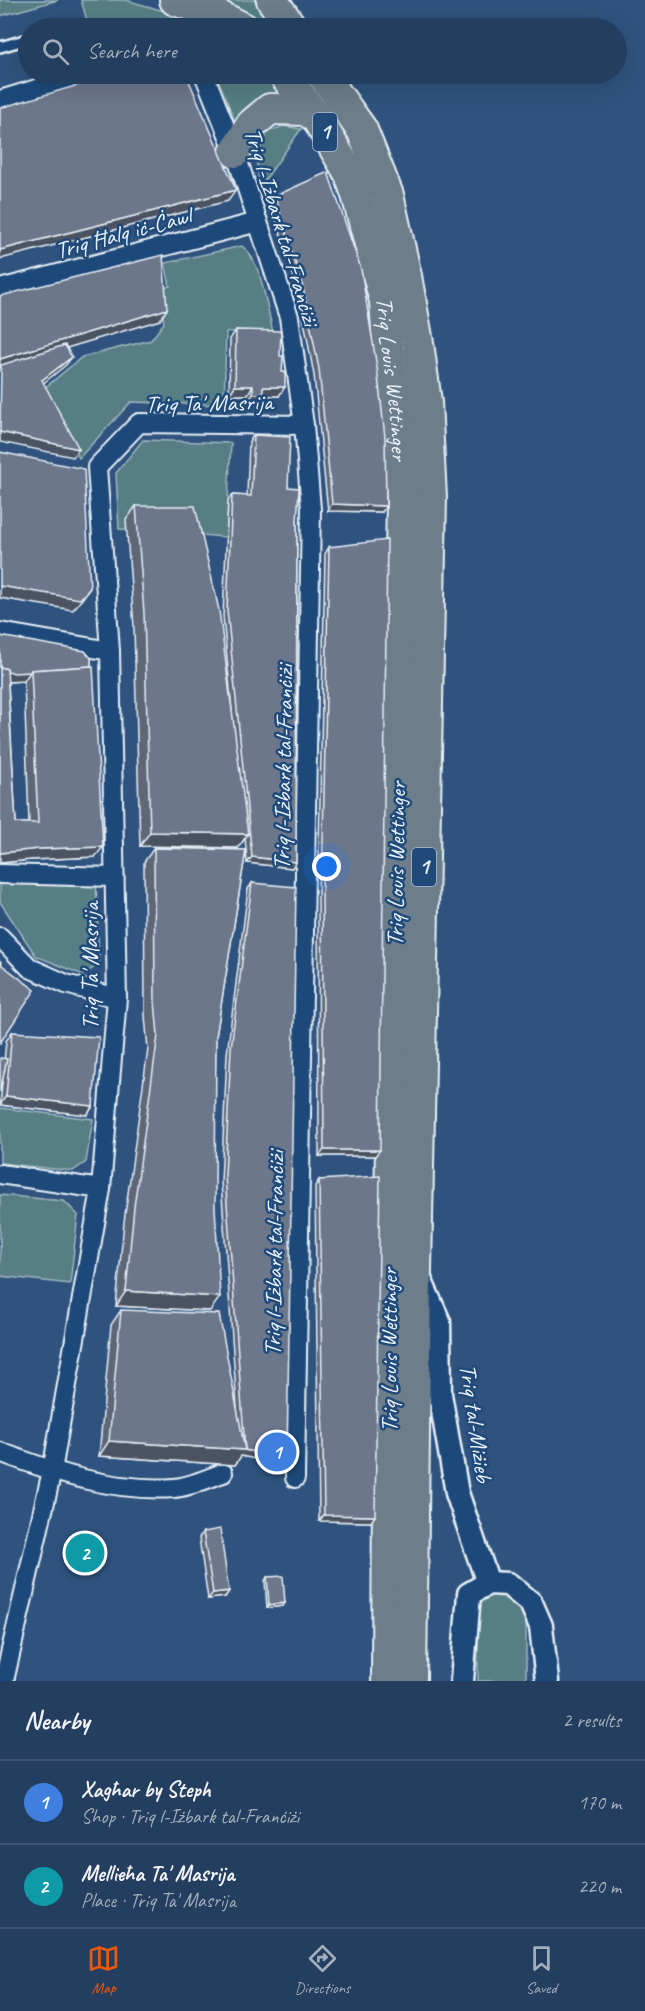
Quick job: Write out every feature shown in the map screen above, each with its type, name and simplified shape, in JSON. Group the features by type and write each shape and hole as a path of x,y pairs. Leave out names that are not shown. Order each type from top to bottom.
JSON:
{"highway":[{"path":"175,0 223,18"},
{"path":"272,0 285,18"},
{"name":"Triq Louis Wettinger","path":"291,84 316,117 350,174 385,301 388,345 397,405 402,498 389,1267 387,1681"},
{"name":"Triq Louis Wettinger","path":"329,84 362,130 388,195 406,276 426,402 431,498 416,1270 411,1681"},
{"path":"236,152 251,125 270,109 305,110 316,117"}],"street":[{"path":"0,100 53,84"},
{"name":"Triq l-Iżbark tal-Franċiżi","path":"208,84 236,152 290,317 311,509 295,1478"},
{"name":"Triq Ħalq iċ-Ċawl","path":"0,289 258,222"},
{"name":"Triq Ta' Masrija","path":"4,1681 7,1632 52,1471 101,1189 117,998 110,651 97,467 139,423 303,425"},
{"path":"0,632 110,651"},
{"path":"0,874 114,877"},
{"path":"0,937 30,968 66,984 117,998"},
{"path":"0,1174 101,1189"},
{"name":"Triq tal-Miżieb","path":"416,1270 439,1322 440,1394 457,1493 488,1583"},
{"path":"0,1452 52,1471 118,1486 176,1488 223,1473"},
{"path":"462,1681 469,1594 488,1583 508,1584 531,1603 541,1626 547,1681"}],"lane":[{"path":"0,47 18,42"}],"green space":[{"path":"0,0 58,0 0,16"},
{"path":"81,0 126,0 188,18 86,18"},
{"path":"218,0 254,0 268,18 252,18"},
{"path":"220,84 282,84 287,93 236,124"},
{"path":"283,126 301,129 260,187 256,157 268,132"},
{"path":"242,246 249,252 259,273 273,332 226,332 224,405 131,402 79,458 41,391 82,357 151,340 164,323 158,290 170,286 165,263"},
{"path":"143,440 231,443 226,537 119,529 116,473"},
{"path":"17,878 96,879 99,964 83,975 36,956 0,902 0,883"},
{"path":"0,1108 93,1119 86,1162 73,1171 0,1163"},
{"path":"0,1195 64,1201 78,1215 70,1284 0,1276"},
{"path":"502,1587 526,1613 526,1681 478,1681 478,1598"}],"building":[{"path":"82,84 190,84 236,190 0,250 0,108"},
{"path":"328,172 361,269 377,368 385,437 386,506 332,504 319,369 303,288 275,196"},
{"path":"163,255 167,309 0,359 0,296"},
{"path":"236,330 281,331 280,356 283,356 282,372 285,372 285,387 263,387 263,394 253,394 253,386 235,386"},
{"path":"65,345 72,357 42,380 79,449 0,432 1,365"},
{"path":"254,435 290,437 288,487 299,488 296,862 252,857 227,610 232,495 251,496"},
{"path":"0,452 84,469 90,588 80,599 0,586"},
{"path":"136,506 195,506 219,610 248,834 150,832 144,613"},
{"path":"387,540 380,1150 324,1150 322,890 329,547"},
{"path":"0,636 85,651 91,658 91,666 14,673 0,667"},
{"path":"93,666 103,847 0,853 0,667 7,669 16,823 38,823 31,670"},
{"path":"154,848 246,850 216,1037 215,1207 220,1297 126,1291 134,1207 158,1035 155,1002"},
{"path":"252,883 296,887 287,1458 245,1450 225,1176 231,1048"},
{"path":"0,960 2,965 35,990 0,1043"},
{"path":"12,1032 99,1037 93,1106 6,1096"},
{"path":"0,1058 7,1059 0,1092"},
{"path":"380,1176 375,1516 324,1515 319,1180"},
{"path":"121,1310 219,1314 245,1450 109,1441"},
{"path":"220,1529 229,1591 213,1593 203,1532"},
{"path":"77,1537 101,1543 96,1562 73,1556"},
{"path":"283,1576 285,1603 269,1605 267,1577"}],"place":[{"name":"Xagħar by Steph","path":"277,1452"},
{"name":"Mellieħa Ta' Masrija","path":"85,1553"}]}
